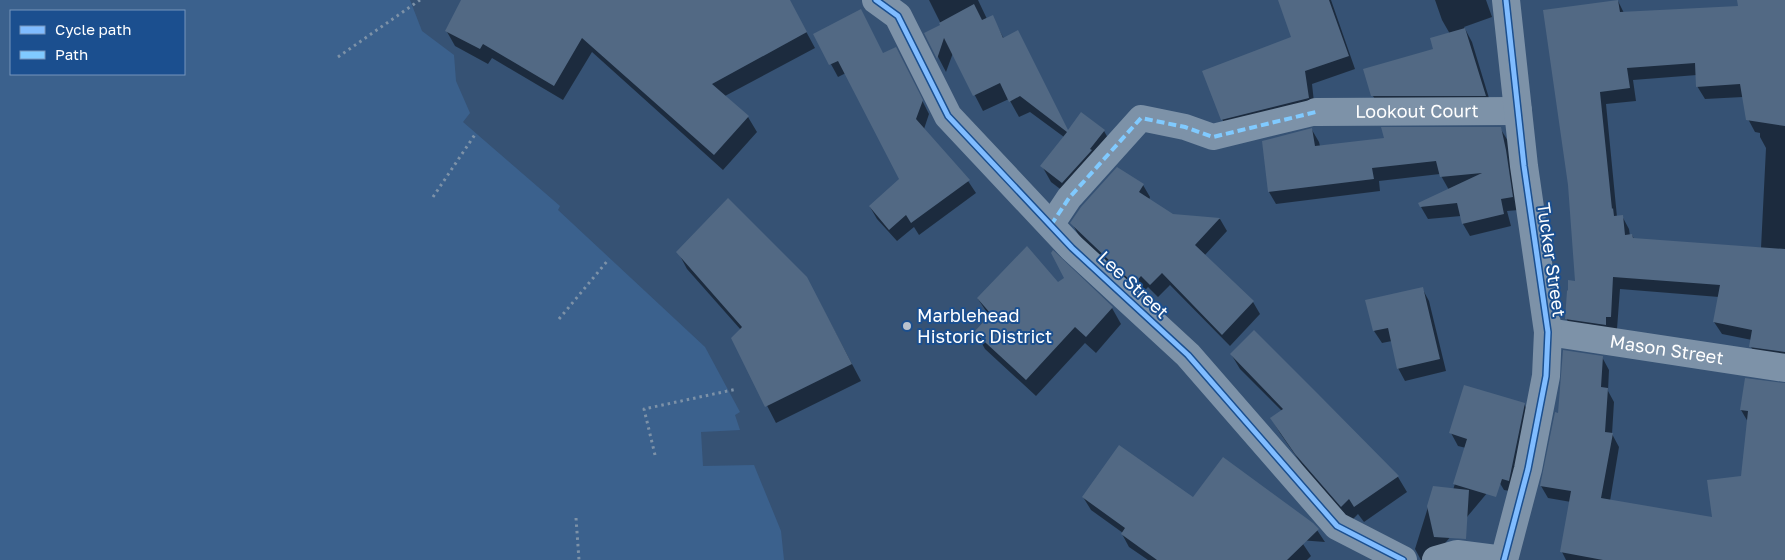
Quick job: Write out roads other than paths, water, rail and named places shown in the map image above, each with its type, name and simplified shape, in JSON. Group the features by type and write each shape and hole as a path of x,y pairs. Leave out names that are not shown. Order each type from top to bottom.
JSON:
{"street":[{"name":"Tucker Street","path":"1504,560 1528,469 1546,376 1548,332 1524,166 1506,0"},
{"name":"Lee Street","path":"878,1 898,16 948,116 1072,248 1188,355 1337,526 1403,560"},
{"name":"Lookout Court","path":"1316,112 1518,111"},
{"path":"1051,225 1069,198 1141,118 1185,127 1213,138 1316,112"},
{"name":"Mason Street","path":"1548,332 1785,368"},
{"path":"1436,560 1456,554 1504,560"}],"water":[{"path":"0,0 410,0 422,31 454,55 456,81 470,113 463,122 560,206 558,210 705,347 740,412 735,415 740,430 701,432 703,466 754,465 781,531 784,560 0,560"}],"place":[{"name":"Marblehead Historic District","path":"907,326"}]}
